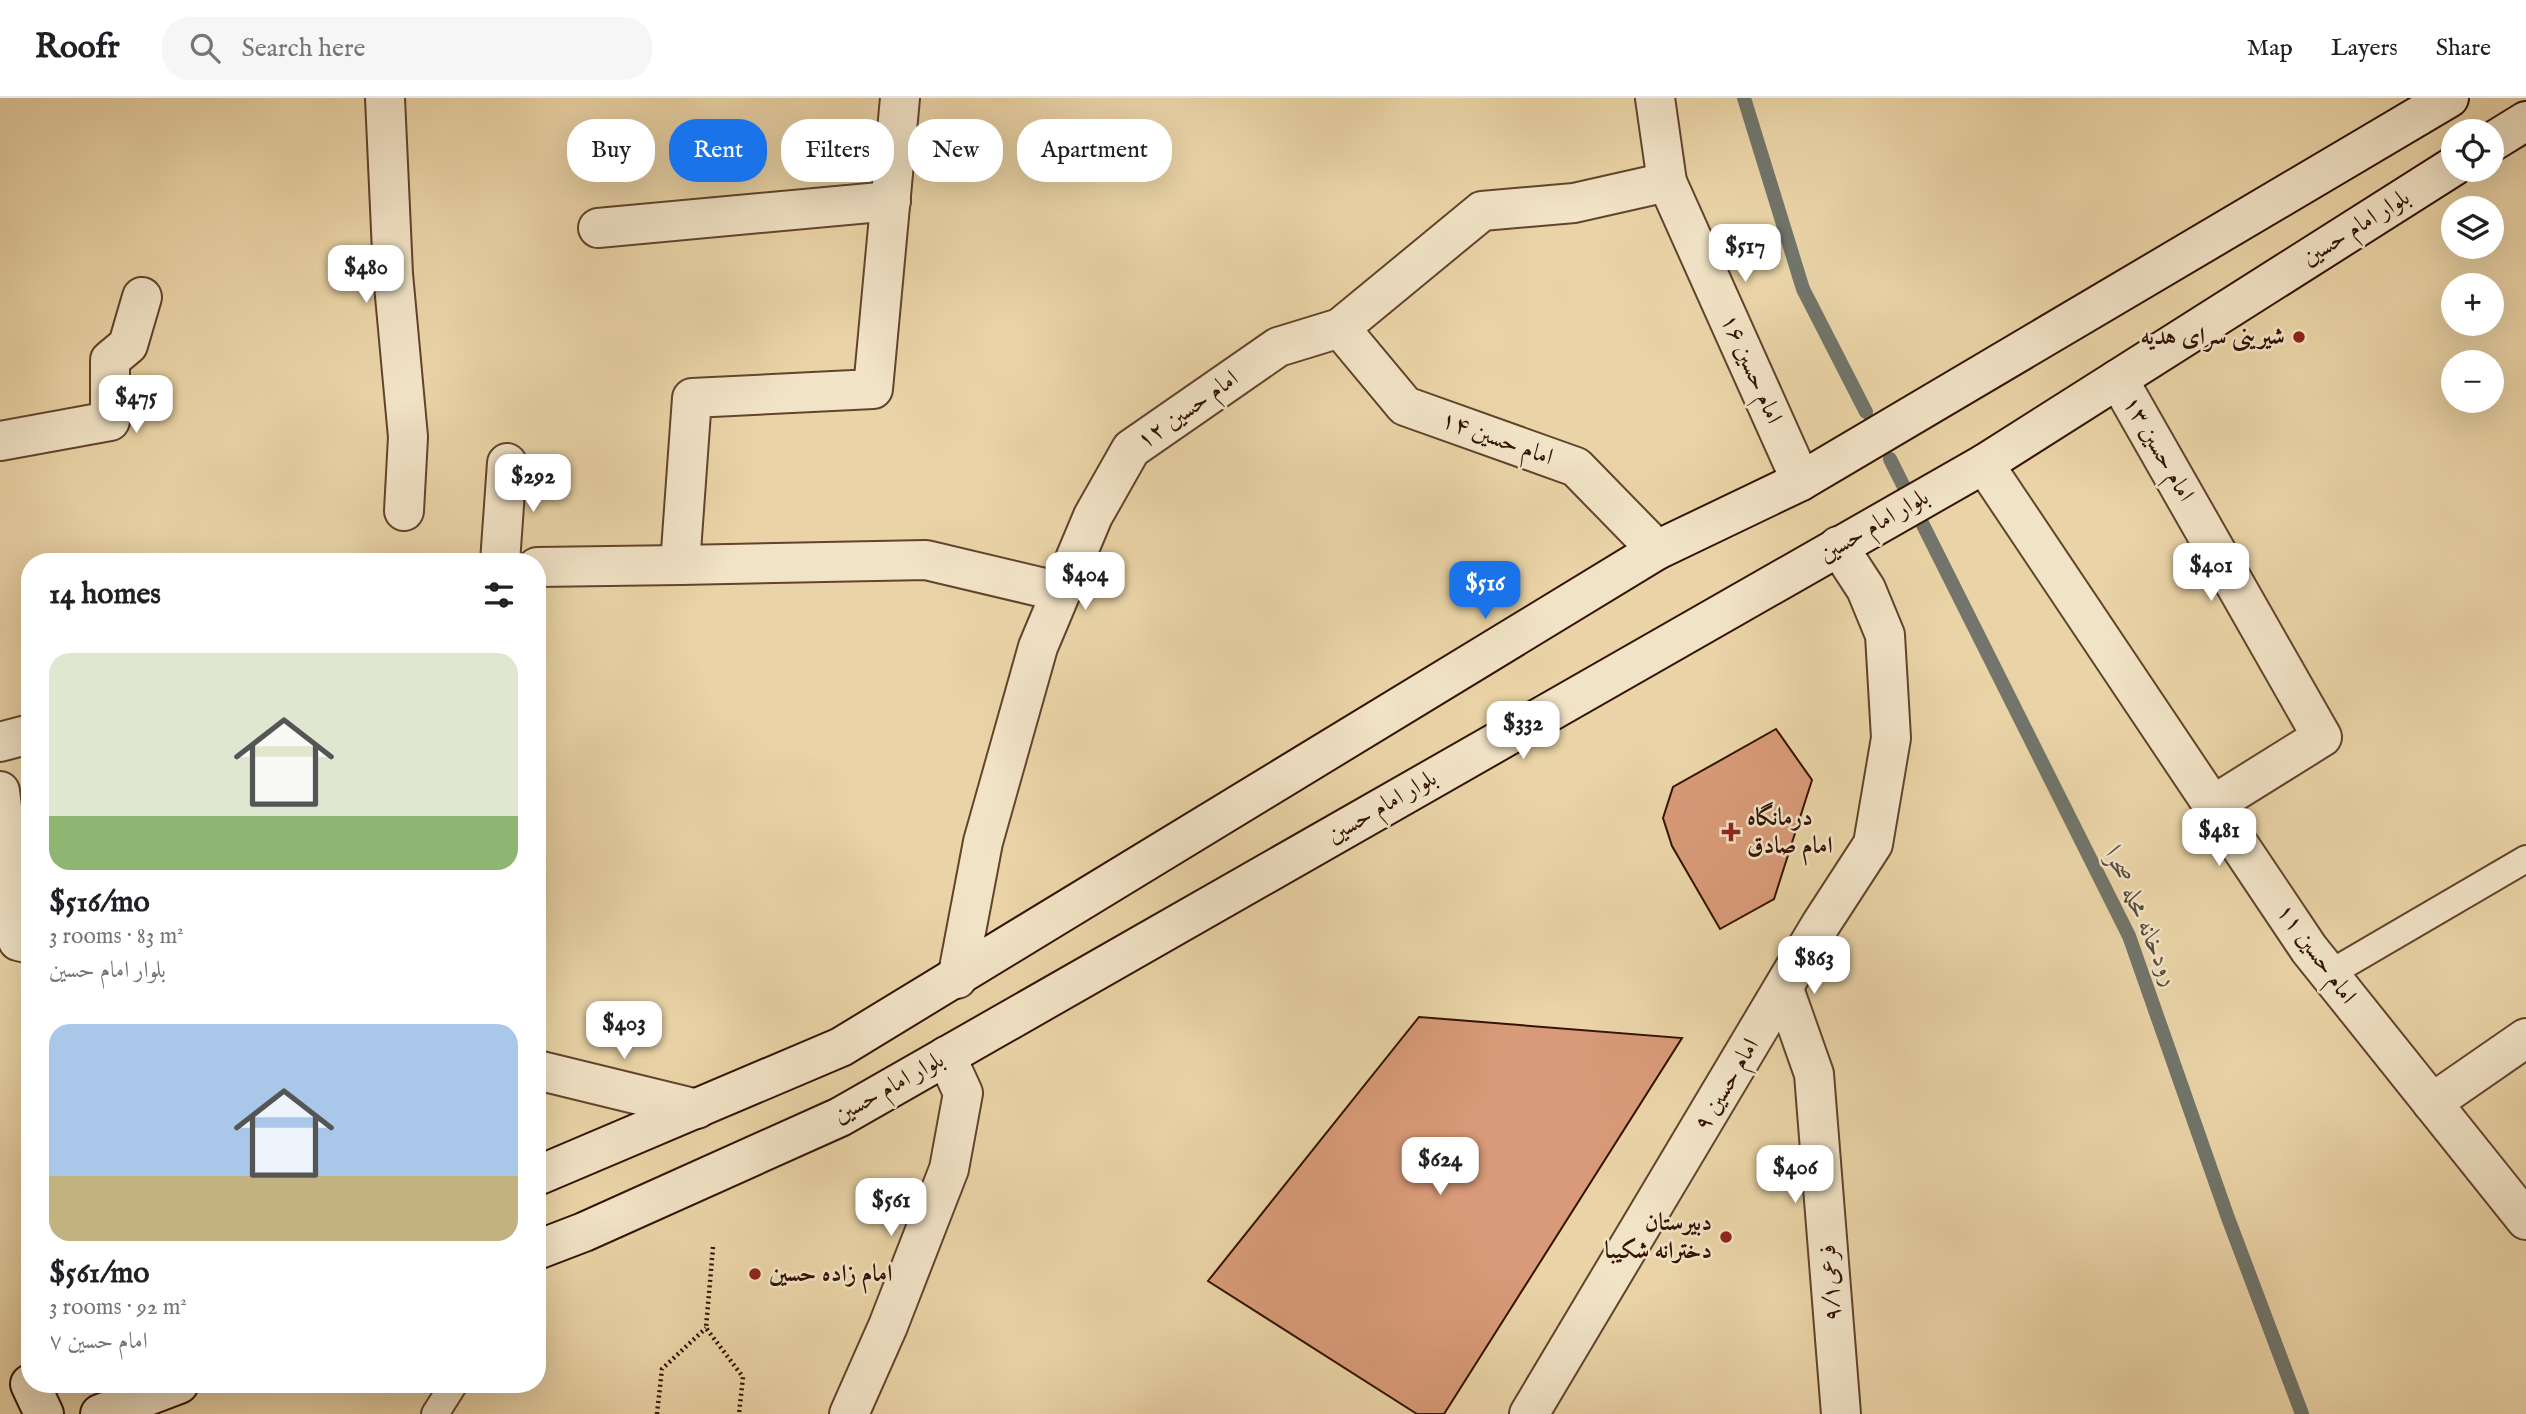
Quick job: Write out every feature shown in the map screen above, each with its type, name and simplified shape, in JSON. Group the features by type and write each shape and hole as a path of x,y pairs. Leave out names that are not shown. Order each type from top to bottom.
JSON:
{"street":[{"path":"384,98 393,274 408,437 404,510"},
{"path":"680,565 692,398 873,389 900,98"},
{"name":"امام حسین ۱۶","path":"1655,98 1667,182 1801,481"},
{"path":"546,1172 841,1047 957,979 1657,550 1801,481 2449,98"},
{"name":"بلوار امام حسین","path":"546,1248 840,1117 1984,464 2441,174"},
{"name":"امام حسین ۱۲","path":"957,979 987,829 1038,647 1093,516 1131,449 1278,347 1340,328 1482,211 1574,203 1667,182"},
{"path":"597,228 891,201"},
{"path":"0,442 110,421 110,360 128,345 142,298"},
{"name":"امام حسین ۱۴","path":"1340,328 1405,406 1576,467 1657,550"},
{"name":"امام حسین ۱۳","path":"2118,379 2322,737 2213,805"},
{"path":"501,553 507,463"},
{"name":"امام حسین ۱۱","path":"1984,464 2329,974 2526,1220"},
{"name":"امام حسین ۹","path":"1529,1414 1821,924 1873,844 1891,738 1885,635 1866,589 1838,547"},
{"path":"546,567 926,560 1061,592"},
{"path":"0,742 21,736"},
{"path":"0,791 16,942"},
{"name":"فرعی۹/۱","path":"1784,989 1814,1074 1841,1414"},
{"path":"2432,1103 2526,1038"},
{"path":"849,1414 888,1326 950,1169 963,1093 946,1056"},
{"path":"546,1072 697,1109"},
{"path":"30,1393 44,1414"},
{"path":"100,1414 155,1393"}],"lane":[{"path":"2329,974 2526,859"},
{"path":"435,1414 448,1393"}],"path":[{"path":"713,1247 706,1328 743,1377 739,1414"},
{"path":"657,1414 662,1369 706,1328"}],"building":[{"name":"درمانگاه امام صادق","path":"1776,729 1812,780 1774,899 1720,929 1672,846 1663,818 1673,787"},
{"path":"1419,1017 1682,1038 1444,1414 1417,1414 1208,1281"}],"waterway":[{"name":"رودخانه محله صحرا","path":"1744,98 1803,289 1866,412"},
{"name":"رودخانه محله صحرا","path":"1890,459 2129,936 2228,1218 2302,1414"}],"place":[{"name":"شیرینی سرای هدیه","path":"2299,337"},
{"name":"درمانگاه امام صادق","path":"1731,832"},
{"name":"دبیرستان دخترانه شکیبا","path":"1726,1237"},
{"name":"امام زاده حسین","path":"755,1274"}]}
